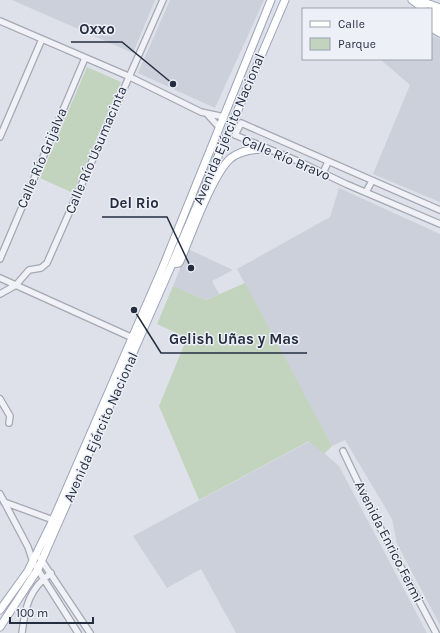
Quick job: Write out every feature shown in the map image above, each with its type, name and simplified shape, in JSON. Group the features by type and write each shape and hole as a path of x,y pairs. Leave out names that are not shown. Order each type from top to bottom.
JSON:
{"main road":[{"name":"Avenida Ejército Nacional","path":"0,627 38,569 42,560 135,340 271,0"},
{"name":"Avenida Ejército Nacional","path":"0,610 33,562 53,520 135,340 172,264 285,0"},
{"path":"411,0 418,8"},
{"path":"411,0 423,8"},
{"path":"411,0 428,8"},
{"path":"418,0 440,8"},
{"path":"205,188 211,161 226,122 224,117"},
{"path":"172,264 181,259 223,166 240,153 266,148"}],"street":[{"name":"Calle Río Usumacinta","path":"16,286 29,270 41,268 47,263 128,76 163,0"},
{"path":"0,21 128,76 208,114 224,117"},
{"path":"0,137 42,39"},
{"name":"Calle Río Grijalva","path":"0,259 85,58"},
{"path":"208,114 219,127"},
{"name":"Calle Río Bravo","path":"440,210 274,137 240,124 236,136 440,224"},
{"path":"323,173 328,162"},
{"path":"366,192 372,181"},
{"path":"0,278 135,340"},
{"path":"0,294 16,286"},
{"path":"0,399 10,416 9,423"},
{"name":"Avenida Enrico Fermi","path":"343,451 376,520 436,633"},
{"path":"0,494 28,547 33,562 78,633"},
{"path":"4,502 53,520"},
{"path":"28,547 42,560 90,633"},
{"path":"22,633 24,617 33,590 51,573"}],"shaded area":[{"path":"12,0 155,0 133,53"},
{"path":"170,0 264,0 215,108 138,73"},
{"path":"432,35 440,39 440,202 373,174 410,85 381,60 432,60"},
{"path":"339,188 440,234 440,625 397,544 392,519 345,440 332,446 237,269 330,217"},
{"path":"188,249 233,270 212,281 219,294 206,300 173,286"},
{"path":"310,441 339,466 427,633 236,633 201,569 167,588 133,536"}],"green space":[{"path":"87,67 121,82 73,193 40,178"},
{"path":"245,283 332,446 324,454 309,441 199,500 159,406 187,338 157,324 173,286 206,300"}],"place":[{"name":"Oxxo","path":"173,84"},
{"name":"Del Rio","path":"191,268"},
{"name":"Gelish Uñas y Mas","path":"134,310"}]}
